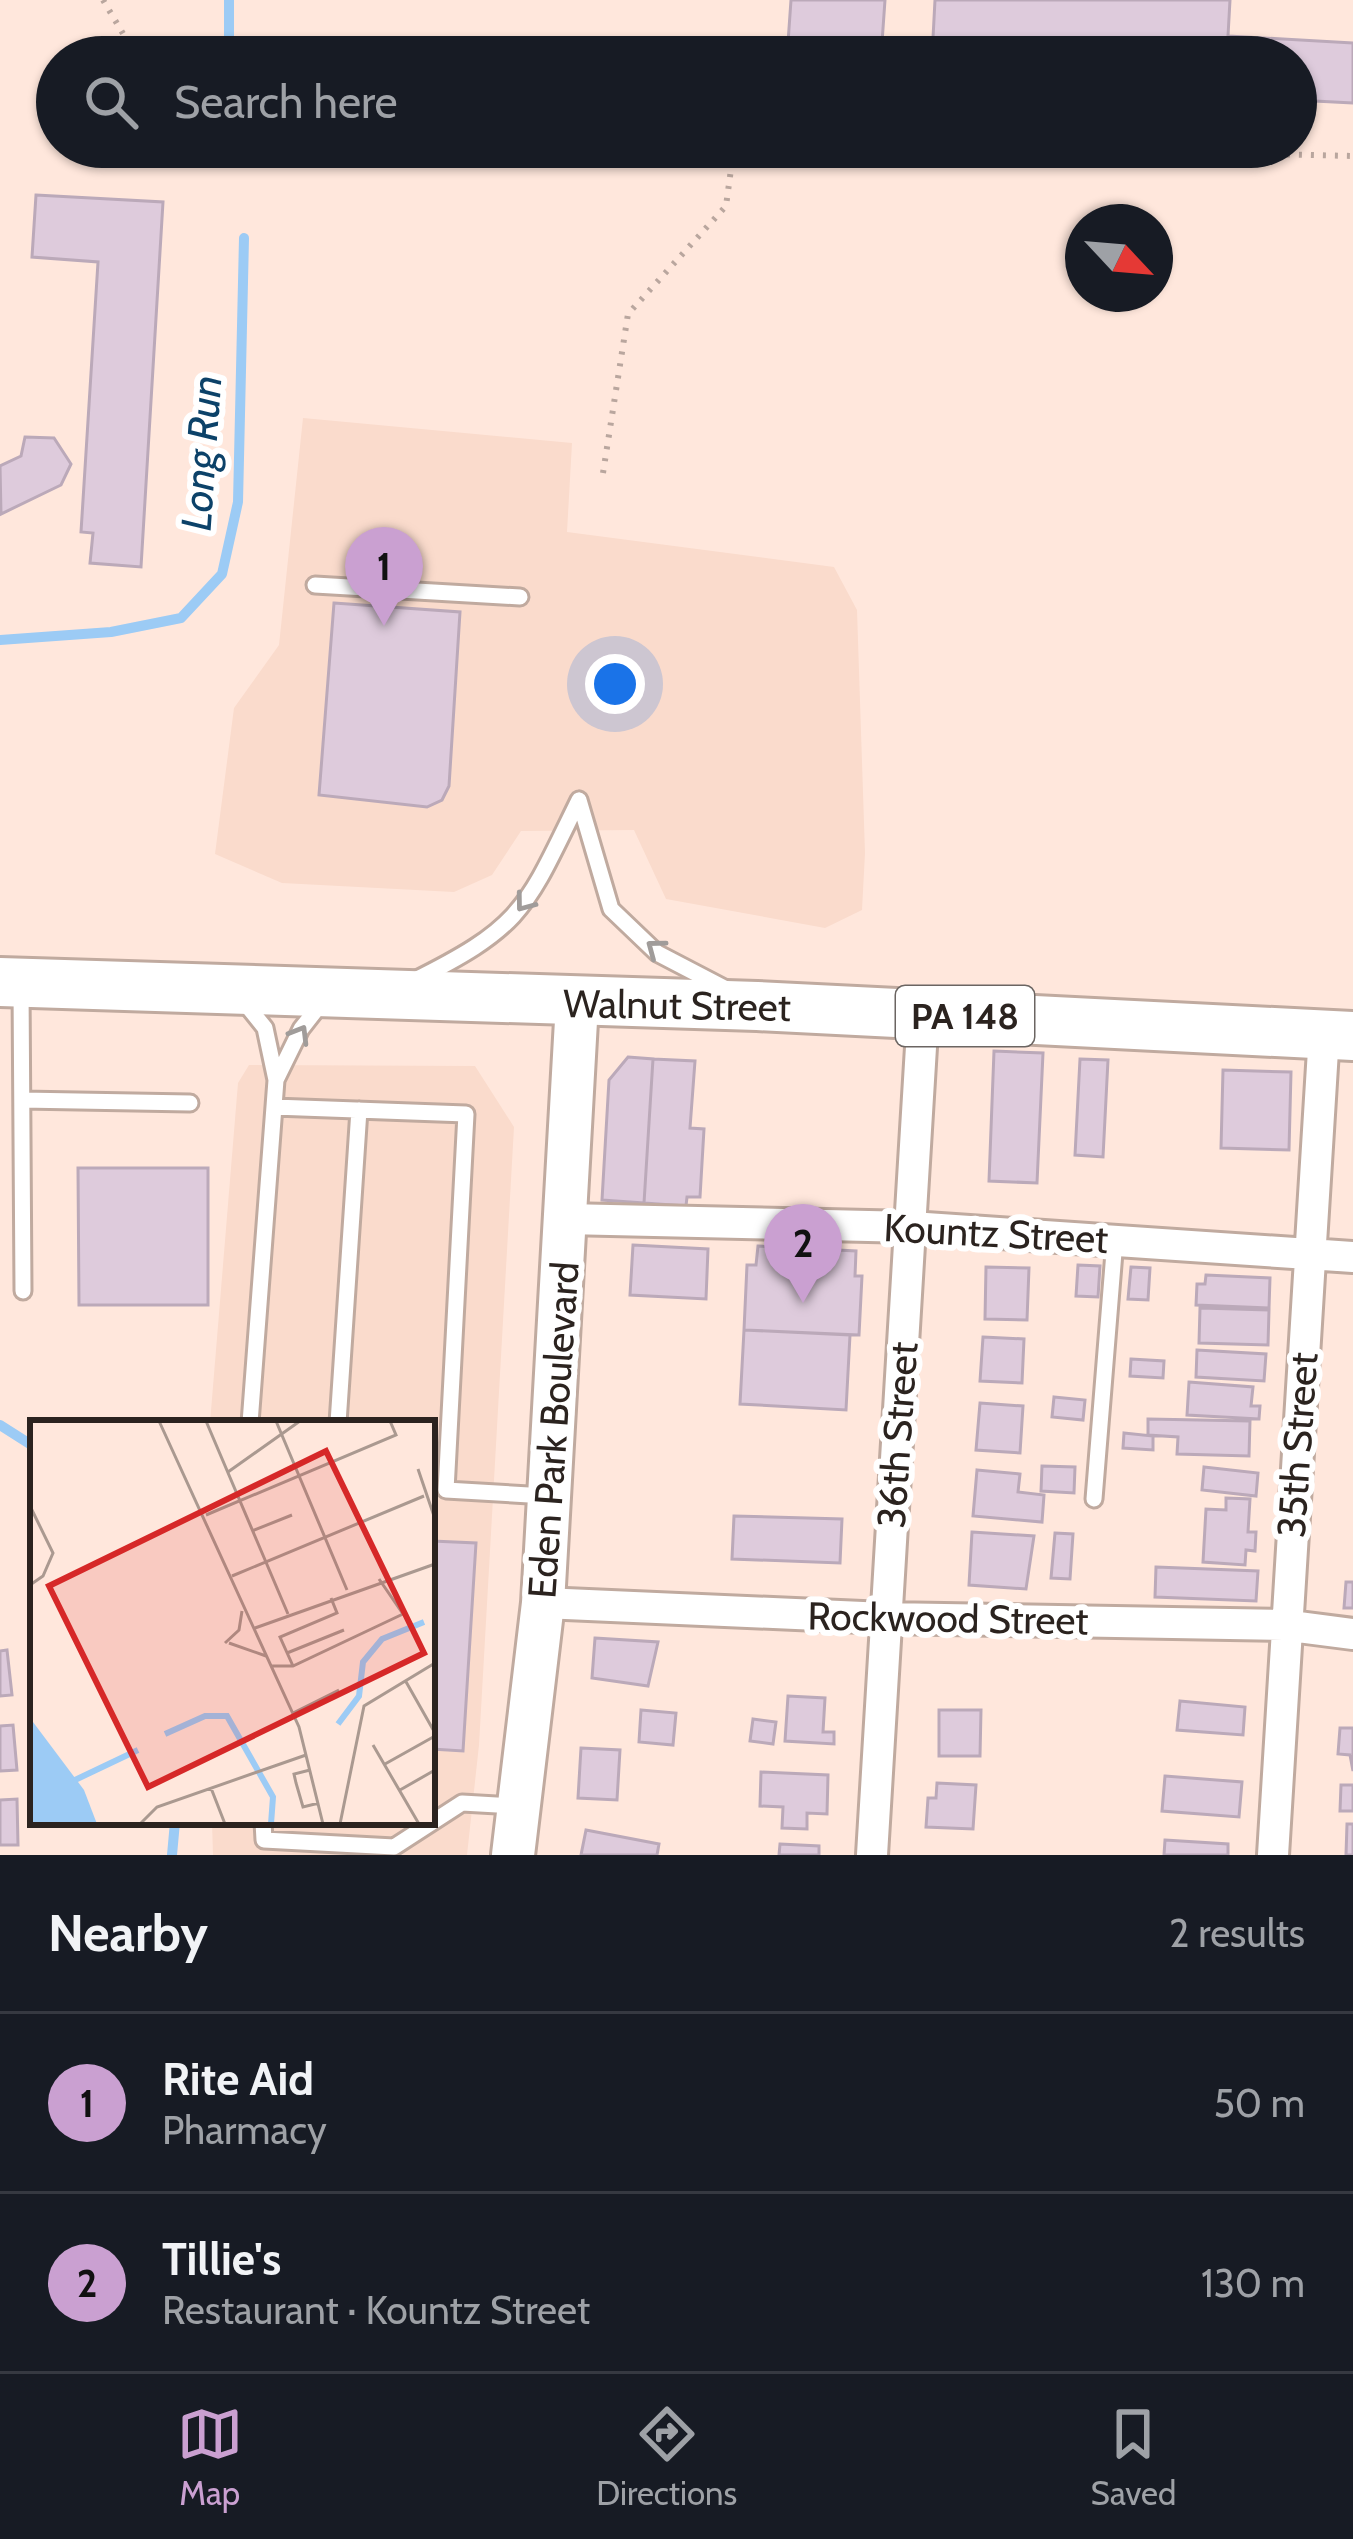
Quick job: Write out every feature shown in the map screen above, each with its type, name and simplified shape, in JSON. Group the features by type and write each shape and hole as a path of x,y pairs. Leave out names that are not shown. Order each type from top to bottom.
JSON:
{"main road":[{"name":"Walnut Street","path":"10,983 757,1006 1338,1035"},
{"name":"Eden Park Boulevard","path":"512,1855 543,1604 577,1004"}],"street":[{"name":"36th Street","path":"872,1855 923,1014"},
{"name":"35th Street","path":"1273,1855 1283,1624 1312,1253 1338,1035"},
{"name":"Kountz Street","path":"566,1219 911,1227 1353,1257"},
{"name":"Rockwood Street","path":"543,1604 885,1618 1283,1624 1353,1634"}],"lane":[{"path":"315,585 520,597"},
{"path":"389,993 486,944 529,903 579,800 610,908 657,953 757,1006"},
{"path":"10,983 22,1100 22,1291"},
{"path":"235,990 265,1028 276,1080 250,1420"},
{"path":"276,1080 301,1029 330,992"},
{"path":"22,1100 190,1103"},
{"path":"274,1107 466,1114 439,1489 549,1496"},
{"path":"338,1420 359,1110"},
{"path":"1094,1499 1115,1240"},
{"path":"435,1820 462,1803 518,1806"},
{"path":"263,1825 264,1840 394,1847 428,1825"}],"path":[{"path":"103,0 124,36"},
{"path":"1317,155 1353,156"},
{"path":"603,473 628,314 725,206 731,168"}],"shaded area":[{"path":"303,418 572,443 567,532 834,567 857,610 865,853 862,910 825,928 666,899 634,830 521,831 492,875 454,892 282,883 215,854 234,708 279,645"},
{"path":"249,1065 475,1066 514,1127 479,1745 467,1855 213,1855 212,1825 435,1825 435,1420 210,1420 238,1083"}],"building":[{"path":"791,0 885,0 882,36 788,36"},
{"path":"935,0 1230,0 1228,36 933,36"},
{"path":"1317,41 1353,43 1353,103 1317,101"},
{"path":"36,195 163,202 141,567 90,563 93,533 81,532 98,262 32,257"},
{"path":"25,437 54,438 71,464 61,485 1,514 0,466 21,456"},
{"path":"334,603 460,612 449,786 442,800 427,807 319,795"},
{"path":"994,1051 1043,1053 1037,1183 989,1181"},
{"path":"628,1057 653,1059 644,1203 602,1200 609,1080"},
{"path":"653,1059 695,1061 690,1128 704,1129 700,1197 687,1197 686,1206 644,1203"},
{"path":"1080,1059 1108,1060 1103,1157 1075,1155"},
{"path":"1223,1070 1291,1072 1289,1150 1221,1148"},
{"path":"78,1168 208,1168 208,1305 79,1305"},
{"path":"633,1245 708,1249 706,1299 630,1295"},
{"path":"758,1246 856,1251 855,1276 862,1276 859,1335 744,1330 747,1265 756,1265"},
{"path":"1078,1265 1100,1266 1098,1297 1076,1296"},
{"path":"986,1267 1029,1268 1027,1320 985,1319"},
{"path":"1131,1267 1150,1268 1148,1300 1128,1299"},
{"path":"1206,1275 1270,1278 1269,1308 1196,1305 1197,1284 1205,1284"},
{"path":"1200,1308 1269,1310 1268,1345 1199,1343"},
{"path":"744,1330 850,1335 846,1410 740,1404"},
{"path":"983,1337 1024,1339 1022,1383 980,1381"},
{"path":"1197,1350 1266,1354 1264,1381 1196,1377"},
{"path":"1131,1359 1164,1361 1163,1378 1130,1376"},
{"path":"1189,1382 1253,1387 1251,1406 1260,1406 1259,1419 1187,1415"},
{"path":"1054,1397 1085,1400 1083,1420 1052,1417"},
{"path":"980,1403 1023,1406 1020,1453 976,1450"},
{"path":"1148,1419 1250,1421 1249,1456 1177,1454 1178,1437 1148,1435"},
{"path":"1124,1433 1153,1436 1153,1450 1123,1448"},
{"path":"1042,1466 1075,1467 1074,1493 1041,1491"},
{"path":"1204,1467 1258,1473 1256,1496 1202,1490"},
{"path":"977,1470 1020,1474 1018,1492 1044,1495 1042,1522 973,1516"},
{"path":"1226,1498 1250,1499 1248,1532 1256,1532 1255,1551 1246,1550 1245,1565 1203,1562 1206,1509 1226,1510"},
{"path":"734,1516 842,1519 840,1563 732,1559"},
{"path":"972,1532 1034,1536 1026,1589 969,1585"},
{"path":"1055,1533 1073,1534 1070,1579 1051,1578"},
{"path":"435,1541 476,1543 463,1751 435,1749"},
{"path":"1156,1567 1258,1571 1256,1601 1155,1597"},
{"path":"1346,1582 1353,1582 1353,1608 1344,1608"},
{"path":"595,1638 658,1642 648,1686 592,1678"},
{"path":"7,1650 12,1695 0,1696 0,1651"},
{"path":"788,1696 825,1698 823,1732 834,1732 834,1744 785,1741"},
{"path":"1180,1701 1245,1707 1243,1735 1177,1730"},
{"path":"641,1710 676,1713 673,1745 639,1742"},
{"path":"939,1710 981,1710 980,1756 939,1756"},
{"path":"753,1719 776,1722 773,1744 750,1741"},
{"path":"13,1725 17,1770 0,1771 0,1726"},
{"path":"1340,1728 1353,1728 1353,1771 1350,1755 1338,1754"},
{"path":"581,1748 620,1750 617,1800 578,1798"},
{"path":"761,1772 828,1775 827,1814 807,1813 807,1829 782,1828 783,1807 760,1806"},
{"path":"1165,1776 1242,1782 1239,1817 1162,1811"},
{"path":"937,1783 976,1785 973,1829 926,1827 928,1798 936,1798"},
{"path":"1341,1785 1353,1785 1353,1811 1340,1811"},
{"path":"17,1799 18,1845 0,1845 0,1800"},
{"path":"1347,1824 1353,1824 1353,1855 1346,1855"},
{"path":"586,1830 659,1844 657,1855 581,1855"},
{"path":"1165,1840 1228,1844 1228,1855 1164,1855"},
{"path":"780,1844 819,1846 819,1855 779,1855"}],"waterway":[{"name":"Long Run","path":"229,0 229,36"},
{"name":"Long Run","path":"0,640 111,632 181,618 222,574 238,502 244,238"},
{"path":"0,1425 30,1444"},
{"path":"172,1855 175,1825"}],"place":[{"name":"Rite Aid","path":"384,626"},
{"name":"Tillie's","path":"803,1303"}]}
